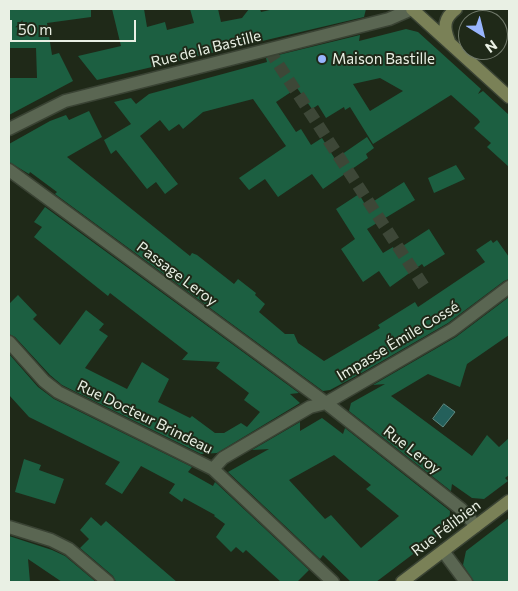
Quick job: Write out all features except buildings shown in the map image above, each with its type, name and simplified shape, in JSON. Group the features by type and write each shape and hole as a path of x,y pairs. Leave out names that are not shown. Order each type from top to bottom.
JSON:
{"main road":[{"path":"413,9 509,97"},
{"path":"449,42 444,26 446,19 456,9"},
{"name":"Rue Félibien","path":"402,582 509,500"}],"street":[{"name":"Rue de la Bastille","path":"9,129 65,101 380,21 413,9"},
{"name":"Passage Leroy","path":"9,170 326,403"},
{"name":"Impasse Émile Cossé","path":"213,469 223,458 254,439 310,407 326,403 452,330 509,287"},
{"name":"Rue Docteur Brindeau","path":"9,342 44,381 58,392 213,469 333,582"},
{"name":"Rue Leroy","path":"326,403 461,508 476,526"},
{"path":"9,527 51,540 69,549 108,582"},
{"path":"443,551 466,582"}],"water":[{"path":"444,404 455,412 443,427 433,419"}],"tunnel":[{"path":"269,50 425,288"}],"place":[{"name":"Maison Bastille","path":"322,59"}]}
